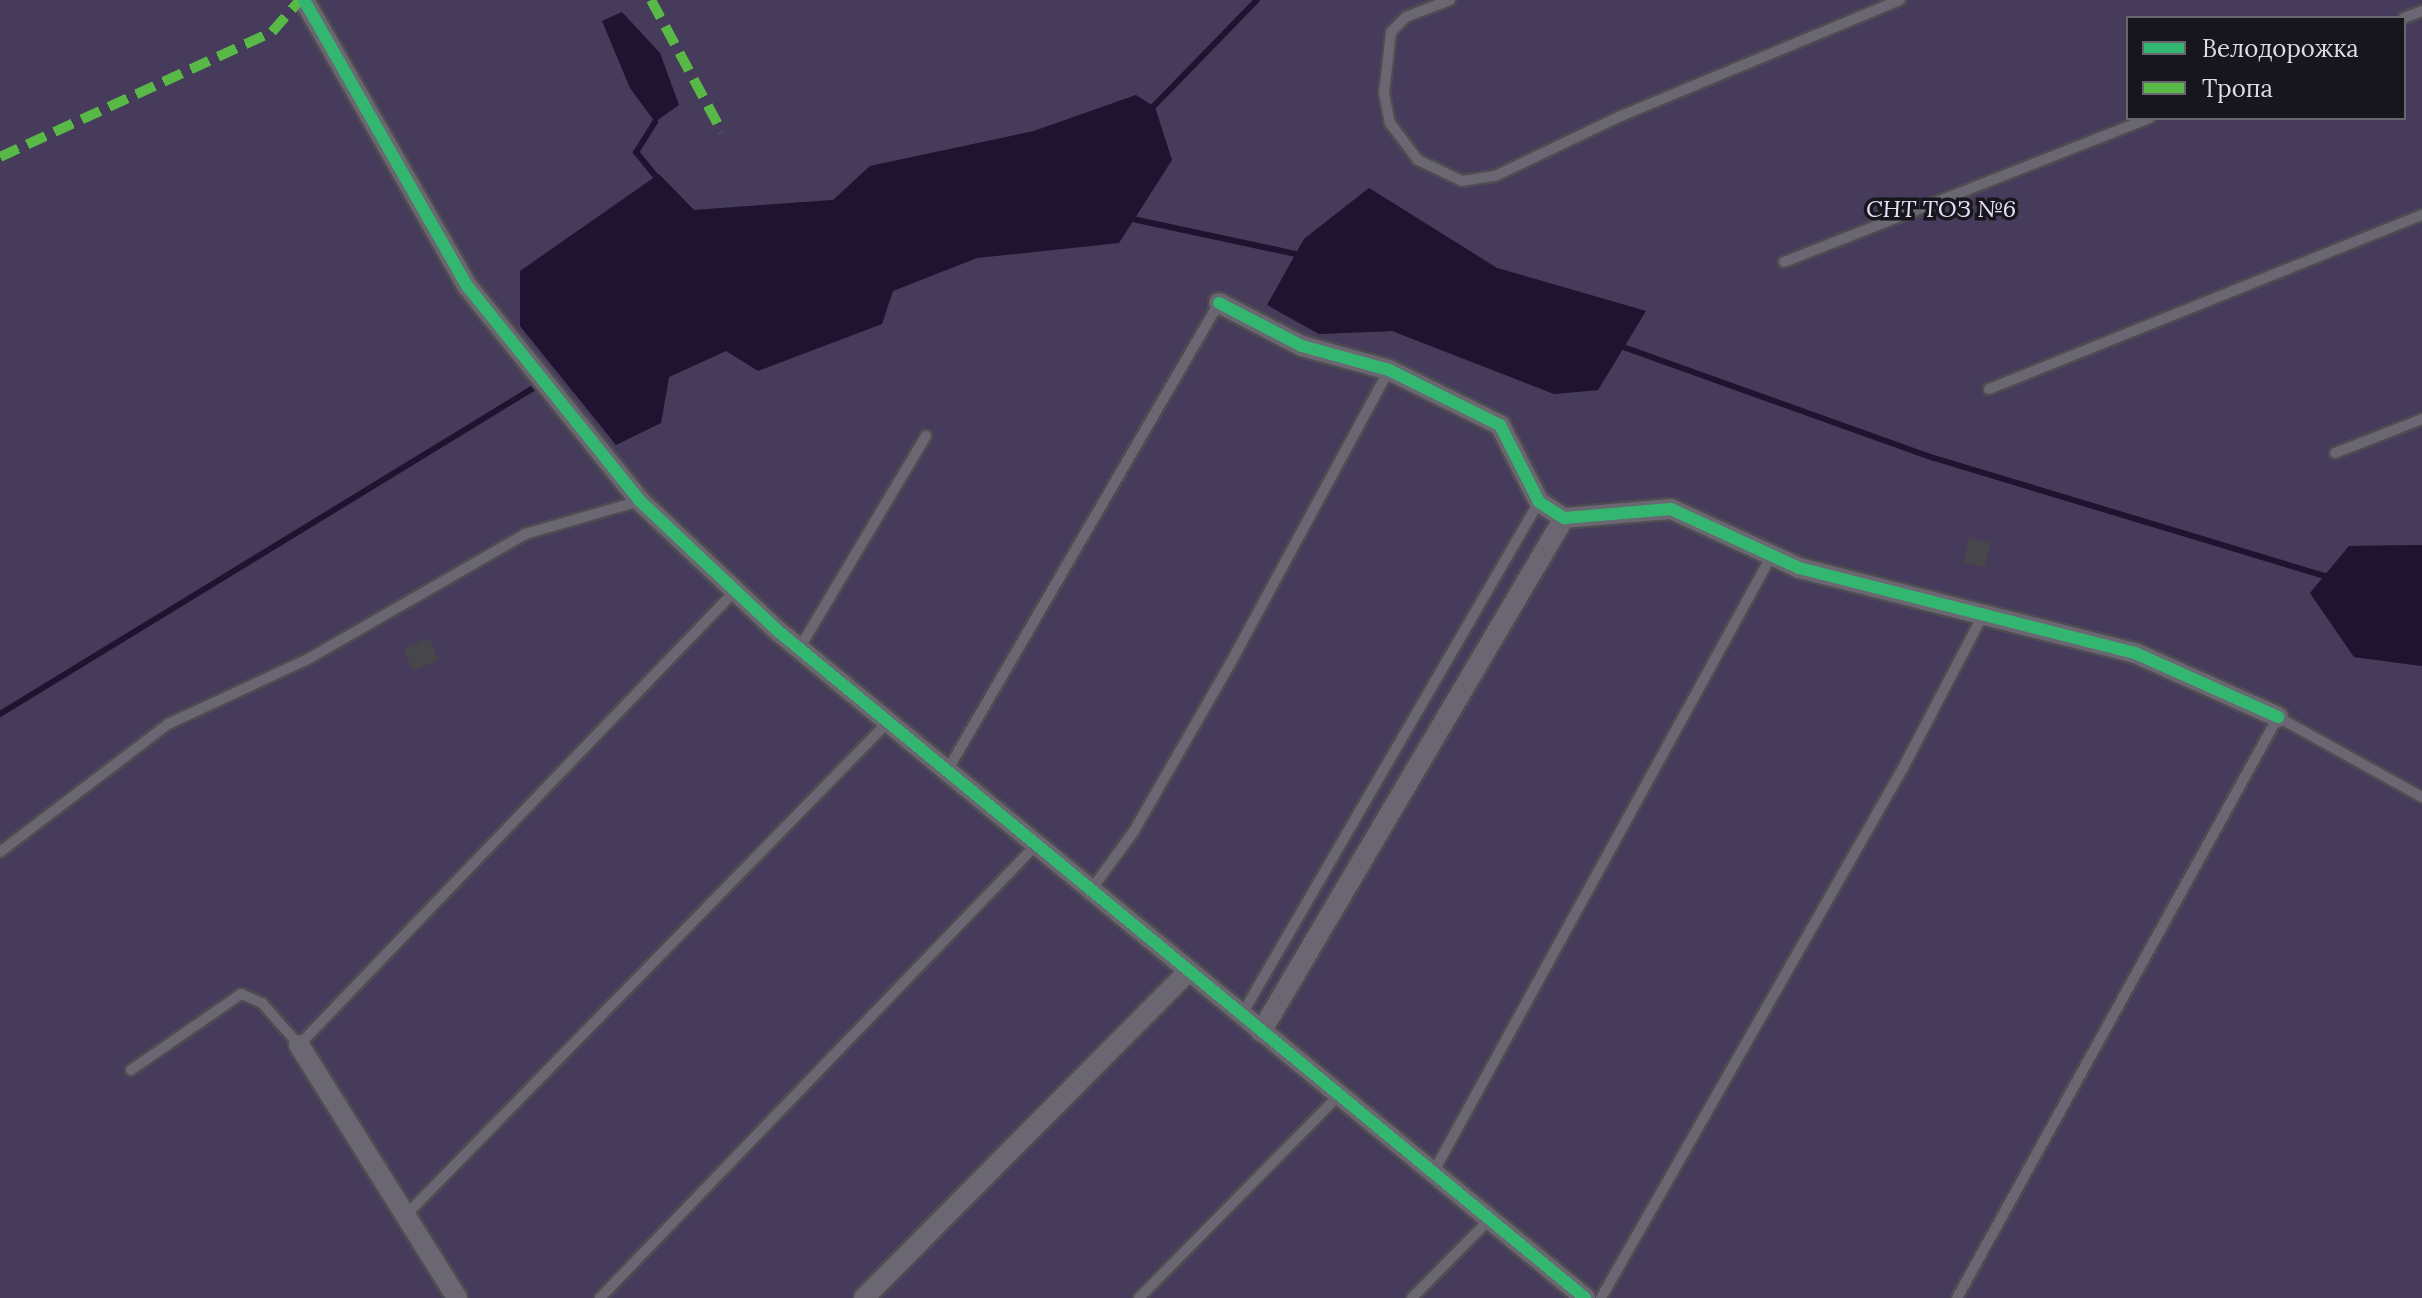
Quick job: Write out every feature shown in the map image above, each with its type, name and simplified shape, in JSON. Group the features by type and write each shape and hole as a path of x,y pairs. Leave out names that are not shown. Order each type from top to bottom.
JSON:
{"street":[{"path":"304,0 468,287 640,501 734,592 799,649 1585,1298"},
{"path":"1219,303 1302,346 1389,370 1500,425 1539,502 1564,518 1671,509 1799,568 2135,653 2278,717"},
{"path":"1261,1032 1564,518"},
{"path":"864,1298 1188,972"},
{"path":"299,1045 408,1213 457,1298"}],"lane":[{"path":"1450,0 1406,17 1391,32 1384,93 1390,123 1418,160 1462,181 1495,176 1900,0"},
{"path":"1784,262 2145,120"},
{"path":"1989,389 2422,215"},
{"path":"947,771 1219,303"},
{"path":"1091,890 1134,831 1230,664 1389,370"},
{"path":"2335,453 2422,419"},
{"path":"799,649 926,436"},
{"path":"0,852 168,724 308,659 525,534 640,501"},
{"path":"1241,1016 1539,502"},
{"path":"1434,1171 1772,555"},
{"path":"131,1070 241,994 262,1003 299,1045 734,592"},
{"path":"1601,1298 1903,768 1984,613"},
{"path":"1957,1298 2278,717 2422,797"},
{"path":"408,1213 888,722"},
{"path":"600,1298 1036,845"},
{"path":"1139,1298 1340,1094"},
{"path":"1412,1298 1491,1218"}],"green space":[{"name":"СНТ ТОЗ №6","path":"0,0 2422,0 2422,545 2349,546 2310,593 2354,657 2422,666 2422,1298 0,1298","holes":["1136,95 1036,250 977,258 726,350 669,377 661,423 694,210 834,200 870,166 1034,131","1369,188 1497,268 1645,311 1598,390 1554,394 1392,331 1319,334 1268,305 1304,239"]}],"shaded area":[{"path":"622,12 660,53 679,105 655,122 630,88 602,21"},
{"path":"1136,95 1155,107 1172,160 1119,243 977,258 893,291 882,324 758,371 726,351 669,377 661,423 616,445 520,326 520,271 659,174 694,210 833,200 870,166 1034,131"},
{"path":"1369,188 1497,268 1646,311 1598,390 1554,394 1392,331 1319,334 1267,305 1304,239"},
{"path":"2422,545 2422,666 2354,657 2310,593 2349,546"}],"building":[{"path":"1969,538 1990,543 1985,567 1963,562"},
{"path":"429,638 439,660 413,671 403,649"}],"waterway":[{"path":"1148,112 1257,0"},
{"path":"655,122 636,152 658,179"},
{"path":"1128,218 1301,255"},
{"path":"1612,343 1934,458 2328,577"},
{"path":"0,714 540,384"}],"marked path":[{"path":"0,157 272,32 300,0"},
{"path":"651,0 722,132"}],"cycle path":[{"path":"304,0 468,287 640,501 778,631 1585,1298"},
{"path":"1219,303 1302,346 1389,370 1500,425 1539,502 1564,518 1671,509 1799,568 2135,653 2278,717"}]}
